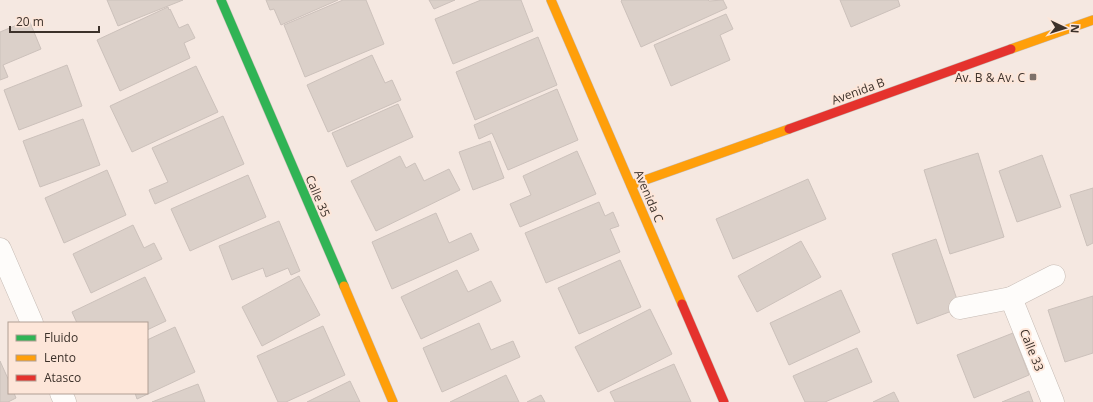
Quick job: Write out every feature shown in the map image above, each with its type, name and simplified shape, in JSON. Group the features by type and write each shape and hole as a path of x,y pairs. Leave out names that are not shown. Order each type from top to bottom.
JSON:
{"street":[{"name":"Calle 35","path":"221,0 392,402"},
{"name":"Avenida C","path":"551,0 724,402"},
{"name":"Avenida B","path":"631,185 1093,20"},
{"path":"0,249 7,284 31,322"},
{"path":"960,308 1011,298 1054,276"},
{"name":"Calle 33","path":"1011,298 1053,402"}],"building":[{"path":"107,0 183,0 118,26"},
{"path":"266,0 338,0 281,25 274,9 270,10"},
{"path":"343,0 366,0 384,44 305,77 284,25"},
{"path":"429,0 455,0 434,9"},
{"path":"481,0 521,0 533,31 453,64 435,19"},
{"path":"723,0 727,8 641,47 621,1"},
{"path":"840,0 898,0 900,6 851,27"},
{"path":"168,7 179,28 188,24 195,38 184,43 190,58 120,91 97,40"},
{"path":"726,14 733,29 720,35 730,60 671,86 654,45"},
{"path":"29,20 41,49 3,65 8,77 0,80 0,32"},
{"path":"538,37 557,85 475,120 456,72"},
{"path":"372,55 385,83 392,80 401,100 328,132 307,85"},
{"path":"67,65 82,106 19,130 4,90"},
{"path":"196,66 218,112 132,152 110,106"},
{"path":"557,89 578,140 508,170 492,133 479,139 474,125"},
{"path":"398,104 413,137 347,167 332,133"},
{"path":"223,116 244,164 155,204 149,190 168,182 152,148"},
{"path":"83,119 100,165 40,187 23,141"},
{"path":"490,141 504,178 473,190 459,152"},
{"path":"577,151 596,194 520,227 510,204 531,195 523,176"},
{"path":"978,153 1004,237 950,254 924,170"},
{"path":"1042,155 1061,207 1017,222 999,171"},
{"path":"400,156 406,168 415,163 424,181 449,169 460,190 376,231 351,181"},
{"path":"107,170 126,215 64,243 45,198"},
{"path":"248,175 266,217 190,251 171,209"},
{"path":"808,179 826,219 733,259 716,219"},
{"path":"1093,188 1093,243 1087,246 1070,195"},
{"path":"599,202 605,216 613,212 619,226 610,229 620,252 546,283 525,233"},
{"path":"436,213 449,243 471,233 479,250 392,289 372,242"},
{"path":"279,221 300,271 291,275 288,268 266,277 263,268 232,280 219,246"},
{"path":"133,225 144,248 154,243 162,259 91,293 73,254"},
{"path":"936,239 960,308 917,324 892,254"},
{"path":"801,241 821,277 757,312 738,276"},
{"path":"620,260 641,307 579,334 558,288"},
{"path":"457,270 468,292 491,281 501,301 421,339 401,297"},
{"path":"299,276 320,315 262,346 242,307"},
{"path":"145,277 166,321 148,330 148,322 77,322 72,312"},
{"path":"841,290 860,332 789,365 770,323"},
{"path":"1093,296 1093,353 1065,362 1048,310"},
{"path":"650,309 672,354 598,392 575,347"},
{"path":"479,323 491,350 513,341 520,357 442,392 423,348"},
{"path":"323,326 345,375 286,402 278,402 257,356"},
{"path":"175,327 195,372 148,394 148,340"},
{"path":"1013,333 1029,375 974,398 957,355"},
{"path":"857,348 872,382 825,402 805,402 793,376"},
{"path":"0,361 8,379 8,394 14,394 16,398 8,402 0,402"},
{"path":"674,364 691,402 615,402 610,392"},
{"path":"506,375 519,402 450,402"},
{"path":"350,381 360,402 307,402"},
{"path":"198,384 205,402 152,402"},
{"path":"1029,391 1033,402 1002,402"},
{"path":"894,392 899,402 873,402"},
{"path":"135,394 148,394 137,399"},
{"path":"541,395 545,402 527,402"}],"traffic: fast":[{"path":"221,0 344,286"}],"traffic: slow":[{"path":"551,0 682,304"},
{"path":"1011,49 1093,20"},
{"path":"631,185 789,129"},
{"path":"344,286 393,402"}],"traffic: jam":[{"path":"789,129 1011,49"},
{"path":"682,304 724,402"}],"place":[{"name":"Av. B & Av. C","path":"1033,77"}]}
